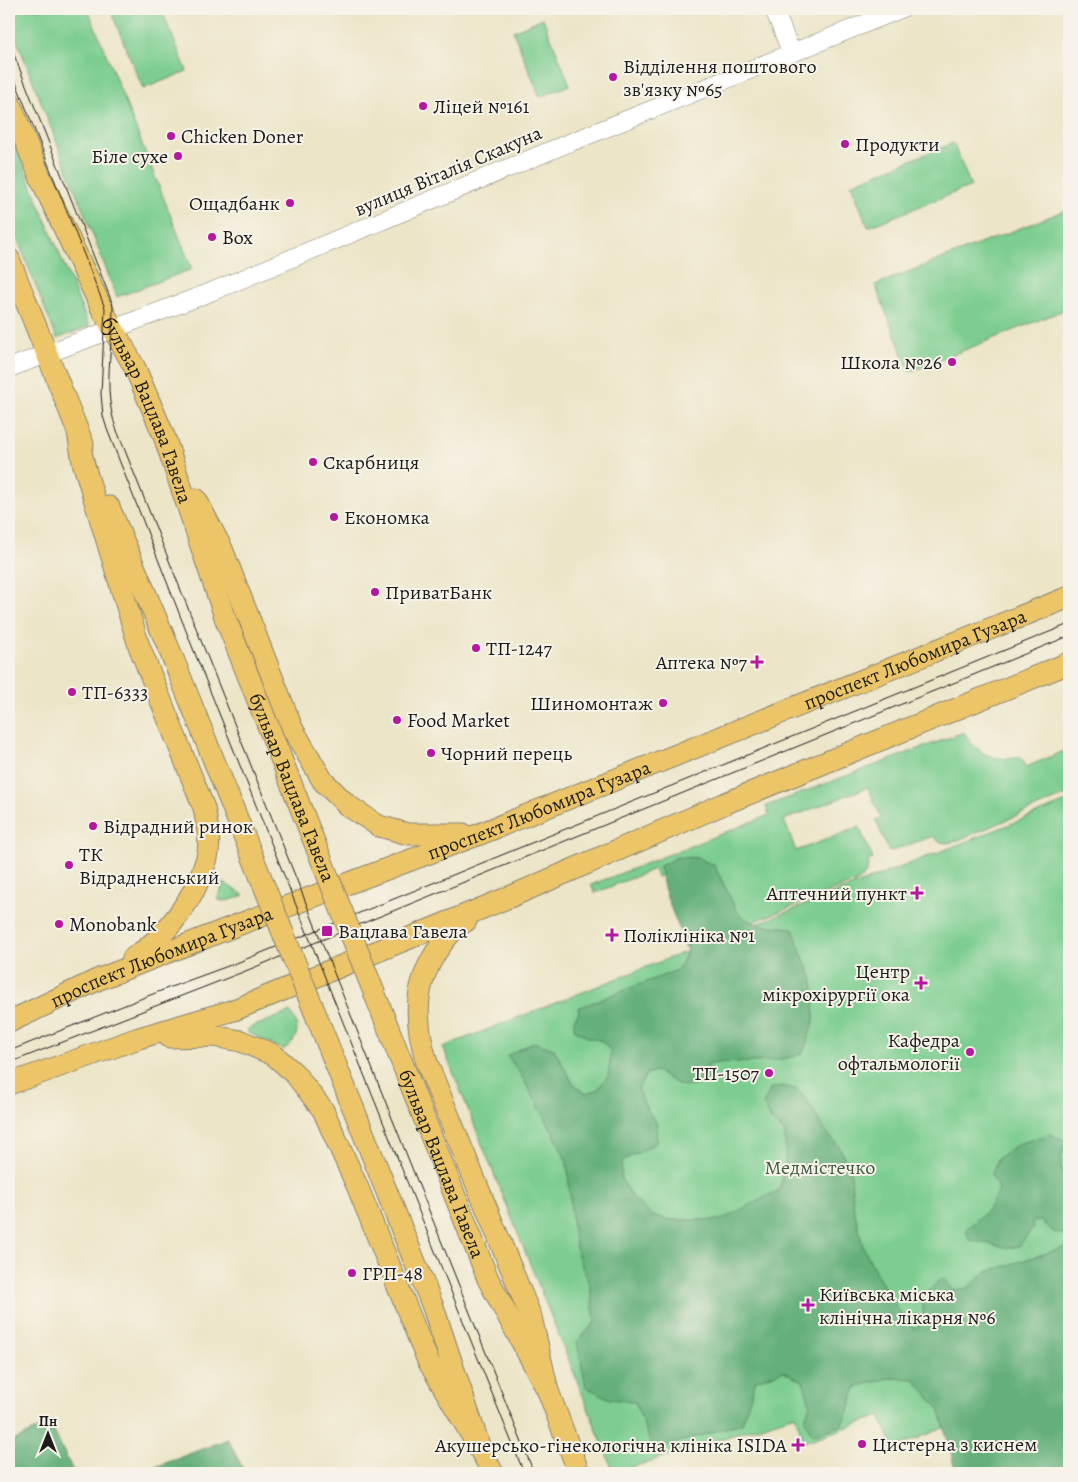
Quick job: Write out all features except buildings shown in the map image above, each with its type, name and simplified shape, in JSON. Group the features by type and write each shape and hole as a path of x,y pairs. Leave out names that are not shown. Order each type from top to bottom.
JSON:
{"main road":[{"name":"бульвар Вацлава Гавела","path":"9,101 40,179 102,309 135,368 164,436 226,620 488,1279 548,1391 579,1473"},
{"path":"9,259 78,432 170,650 433,1307 482,1451"},
{"path":"78,432 83,462 139,646 204,808 208,832 207,856 197,883 184,907 144,952 96,980"},
{"path":"164,436 222,549 292,728 323,781 346,805 379,826 408,834 480,834"},
{"name":"проспект Любомира Гузара","path":"9,1022 96,980 480,834 1069,597"},
{"path":"9,1084 139,1038 234,1010 512,896 726,803 1069,662"},
{"path":"512,896 460,924 447,936 425,973 419,994 418,1019 420,1039 427,1063 531,1317 548,1391"},
{"path":"139,1038 213,1036 241,1041 274,1056 295,1074 323,1110 358,1188 428,1361 482,1451 493,1473"}],"street":[{"path":"774,9 791,52"},
{"name":"вулиця Віталія Скакуна","path":"9,368 206,294 554,149 791,52 902,9"}],"green space":[{"path":"9,9 88,9 192,269 117,297 9,20"},
{"path":"110,9 161,9 187,71 143,89"},
{"path":"543,18 570,85 540,97 513,31"},
{"path":"9,130 89,326 57,339 9,219"},
{"path":"953,143 971,186 868,227 851,184"},
{"path":"1069,209 1069,308 910,372 875,285"},
{"path":"964,732 975,746 988,755 1003,758 1021,757 1026,767 1069,749 1069,794 956,841 943,843 933,836 889,852 876,820 881,818 868,787 784,820 796,851 859,827 873,859 868,861 865,875 858,881 686,948 681,936 690,929 664,875 657,877 654,869 595,893 591,885 769,815 766,806"},
{"name":"Медмістечко","path":"1069,801 1069,1377 894,1448 880,1416 804,1442 795,1415 614,1473 443,1047"},
{"path":"677,857 698,858 714,865 737,911 746,919 759,925 793,928 812,977 815,997 814,1022 803,1053 797,1055 769,1061 708,1065 709,1080 693,1086 676,1083 656,1071 646,1074 638,1090 646,1108 657,1124 656,1143 622,1161 621,1179 632,1197 652,1216 673,1220 721,1220 779,1190 785,1169 785,1133 771,1120 763,1104 771,1088 783,1086 796,1089 806,1099 824,1129 840,1148 851,1174 853,1204 863,1246 878,1277 897,1308 914,1329 924,1323 922,1299 942,1277 952,1290 968,1288 986,1272 1069,1246 1069,1473 1010,1473 1008,1467 996,1473 956,1473 940,1411 914,1379 889,1378 856,1387 849,1410 841,1426 812,1435 805,1420 810,1404 803,1381 783,1371 756,1380 742,1423 653,1450 635,1402 610,1399 586,1387 577,1342 595,1322 590,1287 577,1253 573,1231 567,1162 553,1132 518,1070 507,1056 533,1042 554,1049 573,1083 585,1093 597,1090 608,1076 611,1051 602,1041 588,1037 574,1029 574,1020 579,1012 578,1008 675,971 682,963 688,949 667,898 660,866"},
{"path":"224,883 244,895 227,901 217,899"},
{"path":"290,1012 296,1023 297,1033 292,1042 283,1050 247,1032 249,1028"},
{"path":"1050,1134 1067,1142 1062,1153 1061,1169 1069,1184 1069,1234 1054,1232 1041,1221 1032,1221 1033,1228 1019,1246 1009,1248 969,1240 966,1229 988,1210 999,1190 991,1175 998,1158 1018,1144"},
{"path":"50,1423 74,1473 9,1473 9,1443"},
{"path":"228,1439 245,1473 139,1473"}],"tram line":[{"path":"9,42 113,305 109,383 112,413 116,428 534,1473"},
{"path":"9,65 105,308 101,394 103,416 107,429 190,641 524,1473"},
{"path":"9,1051 239,962 1069,624"},
{"path":"9,1063 243,972 1069,636"}],"place":[{"name":"Відділення поштового зв'язку №65","path":"613,77"},
{"name":"Ліцей №161","path":"423,106"},
{"name":"Chicken Doner","path":"171,136"},
{"name":"Продукти","path":"845,144"},
{"name":"Біле сухе","path":"178,156"},
{"name":"Ощадбанк","path":"290,203"},
{"name":"Box","path":"212,237"},
{"name":"Школа №26","path":"952,362"},
{"name":"Скарбниця","path":"313,462"},
{"name":"Економка","path":"334,517"},
{"name":"ПриватБанк","path":"375,592"},
{"name":"ТП-1247","path":"476,648"},
{"name":"Аптека №7","path":"757,662"},
{"name":"ТП-6333","path":"72,692"},
{"name":"Шиномонтаж","path":"663,703"},
{"name":"Food Market","path":"397,720"},
{"name":"Чорний перець","path":"431,753"},
{"name":"Відрадний ринок","path":"93,826"},
{"name":"ТК Відрадненський","path":"69,865"},
{"name":"Аптечний пункт","path":"917,893"},
{"name":"Monobank","path":"59,924"},
{"name":"Вацлава Гавела","path":"327,931"},
{"name":"Поліклініка №1","path":"612,935"},
{"name":"Центр мікрохірургії ока","path":"921,983"},
{"name":"Кафедра офтальмології","path":"970,1052"},
{"name":"ТП-1507","path":"769,1073"},
{"name":"ГРП-48","path":"352,1273"},
{"name":"Київська міська клінічна лікарня №6","path":"808,1305"},
{"name":"Цистерна з киснем","path":"862,1444"},
{"name":"Акушерсько-гінекологічна клініка ISIDA","path":"798,1445"}]}
